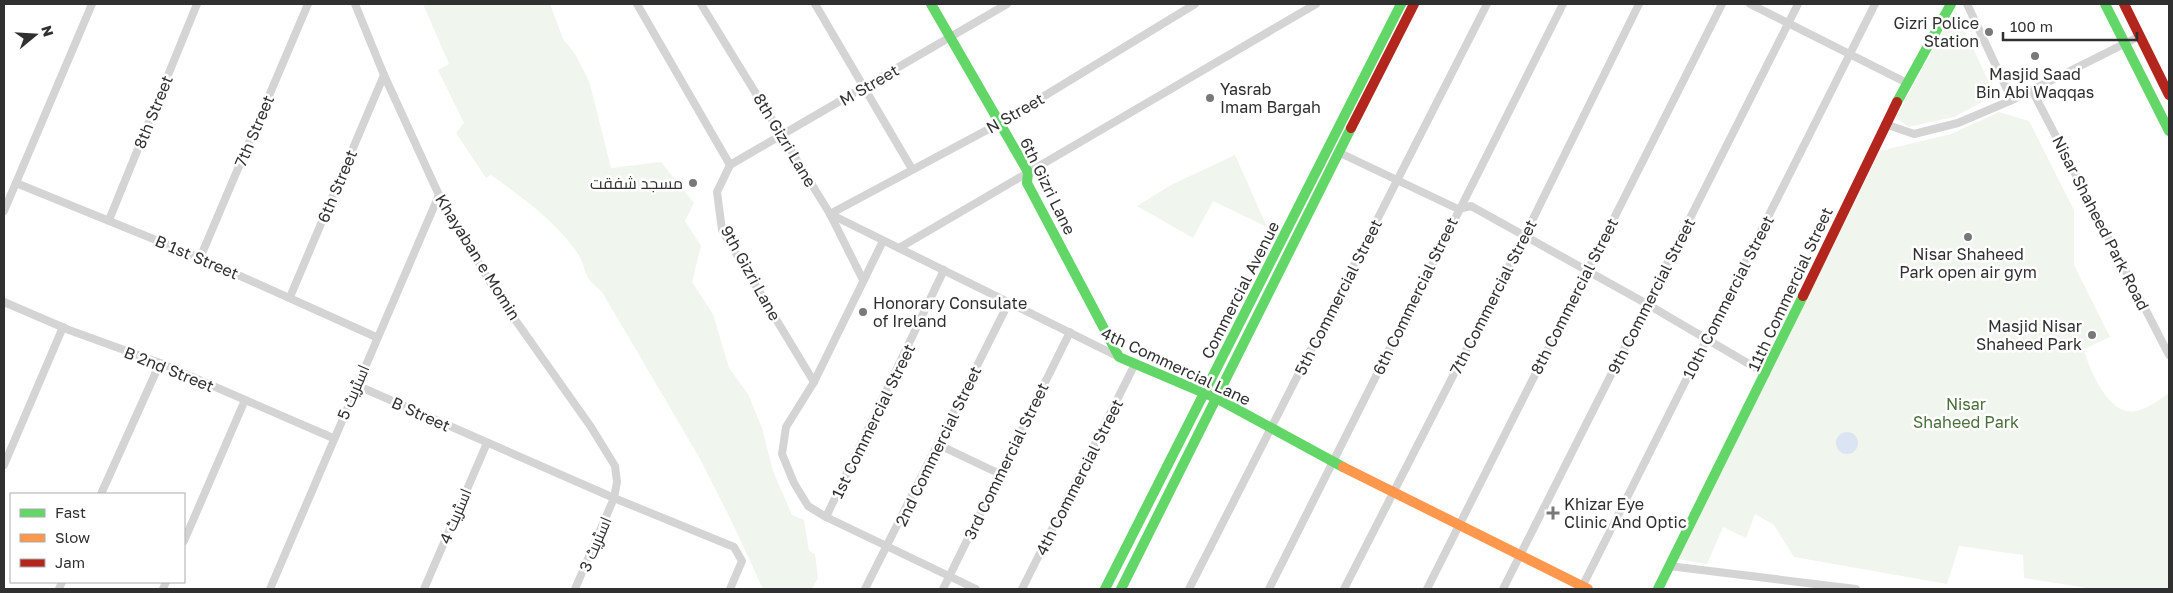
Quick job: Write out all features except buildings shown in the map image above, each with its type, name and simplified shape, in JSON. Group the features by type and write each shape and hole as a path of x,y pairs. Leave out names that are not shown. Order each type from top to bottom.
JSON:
{"street":[{"path":"4,211 92,4"},
{"name":"8th Street","path":"109,220 197,4"},
{"name":"7th Street","path":"200,258 308,4"},
{"name":"Khayaban e Momin","path":"355,4 384,75 439,195 497,294 591,427 615,466 617,482 614,498"},
{"path":"637,4 730,165"},
{"name":"8th Gizri Lane","path":"701,4 830,214 863,280"},
{"path":"815,4 912,170"},
{"name":"6th Gizri Lane","path":"931,4 1028,172 1027,183 1119,357"},
{"name":"M Street","path":"730,165 1007,4"},
{"name":"N Street","path":"830,214 1000,122 1196,4"},
{"path":"899,248 1316,4"},
{"name":"Commercial Avenue","path":"1105,589 1401,4"},
{"name":"Commercial Avenue","path":"1121,589 1218,399 1338,152 1414,4"},
{"name":"5th Commercial Street","path":"1189,589 1487,4"},
{"name":"6th Commercial Street","path":"1269,589 1458,209 1563,4"},
{"name":"7th Commercial Street","path":"1344,589 1524,237 1639,4"},
{"name":"8th Commercial Street","path":"1427,589 1722,4"},
{"path":"1750,4 1907,84"},
{"name":"9th Commercial Street","path":"1504,589 1798,4"},
{"name":"10th Commercial Street","path":"1584,588 1875,4"},
{"name":"11th Commercial Street","path":"1658,589 1766,374 1885,124 1952,4"},
{"path":"1967,4 2012,100"},
{"path":"2105,4 2169,130"},
{"path":"2124,4 2169,95"},
{"path":"1885,124 1914,134 1958,123 2012,100 2140,36"},
{"name":"6th Street","path":"290,298 384,75"},
{"name":"Nisar Shaheed Park Road","path":"2032,90 2169,356"},
{"path":"1338,152 1458,209 1471,206 1647,304 1766,374"},
{"name":"9th Gizri Lane","path":"730,165 717,192 722,230 814,382"},
{"name":"B 1st Street","path":"16,183 200,258 376,337"},
{"name":"اسٹریٹ 5","path":"270,589 376,337 439,195"},
{"name":"4th Commercial Lane","path":"830,214 1119,357 1218,399 1333,462 1521,554 1584,588"},
{"path":"884,241 814,382 786,427 782,454 794,483 808,506 826,517 976,589"},
{"name":"1st Commercial Street","path":"826,517 944,270"},
{"name":"B 2nd Street","path":"4,302 63,327 160,363 333,438"},
{"name":"2nd Commercial Street","path":"865,589 1009,302"},
{"path":"4,465 63,327"},
{"name":"3rd Commercial Street","path":"943,589 1070,332"},
{"path":"101,493 160,363"},
{"name":"4th Commercial Street","path":"1022,589 1135,364"},
{"name":"B Street","path":"356,385 614,498"},
{"path":"185,539 245,400"},
{"name":"اسٹریٹ 4","path":"424,589 487,443"},
{"path":"939,444 1000,474"},
{"path":"614,498 734,548 742,561 730,589"},
{"name":"اسٹریٹ 3","path":"575,589 614,498"},
{"path":"1669,566 1856,589"}],"green space":[{"path":"423,4 550,4 563,39 575,54 589,81 611,168 661,162 694,203 685,221 701,246 692,282 713,314 729,368 748,394 762,428 773,471 792,515 804,520 809,551 815,554 818,578 812,589 763,589 699,457 602,292 588,278 576,251 555,226 535,208 491,175 486,178 456,133 464,123 438,70 449,64"},
{"path":"1955,10 1995,95 1954,117 1908,127 1896,117"},
{"name":"Nisar Shaheed Park","path":"1999,112 2029,121 2074,210 2074,265 2110,337 2084,349 2089,366 2099,386 2112,403 2127,411 2144,409 2169,393 2169,589 2093,589 2024,578 2023,555 1959,546 1947,584 1794,557 1774,525 1755,514 1746,538 1723,527 1707,564 1678,559 1880,151 1951,134"},
{"path":"1235,155 1267,227 1213,201 1193,238 1137,206 1173,184"}],"water":[{"path":"1843,432 1851,432 1858,439 1858,447 1851,454 1843,454 1836,447 1836,439"}],"traffic: fast":[{"path":"931,4 1028,172 1027,183 1119,357 1218,399 1343,467"},
{"path":"1105,589 1401,4"},
{"path":"1897,102 1951,4"},
{"path":"2105,4 2169,131"},
{"path":"1121,589 1351,128"},
{"path":"1658,589 1803,296"}],"traffic: slow":[{"path":"1343,467 1588,589"}],"traffic: jam":[{"path":"1351,128 1414,4"},
{"path":"2124,4 2169,95"},
{"path":"1803,296 1897,102"}],"place":[{"name":"Gizri Police Station","path":"1989,32"},
{"name":"Masjid Saad Bin Abi Waqqas","path":"2035,56"},
{"name":"Yasrab Imam Bargah","path":"1210,98"},
{"name":"مسجد شفقت","path":"693,183"},
{"name":"Nisar Shaheed Park open air gym","path":"1968,237"},
{"name":"Honorary Consulate of Ireland","path":"863,312"},
{"name":"Masjid Nisar Shaheed Park","path":"2092,335"},
{"name":"Khizar Eye Clinic And Optic","path":"1553,513"}]}
